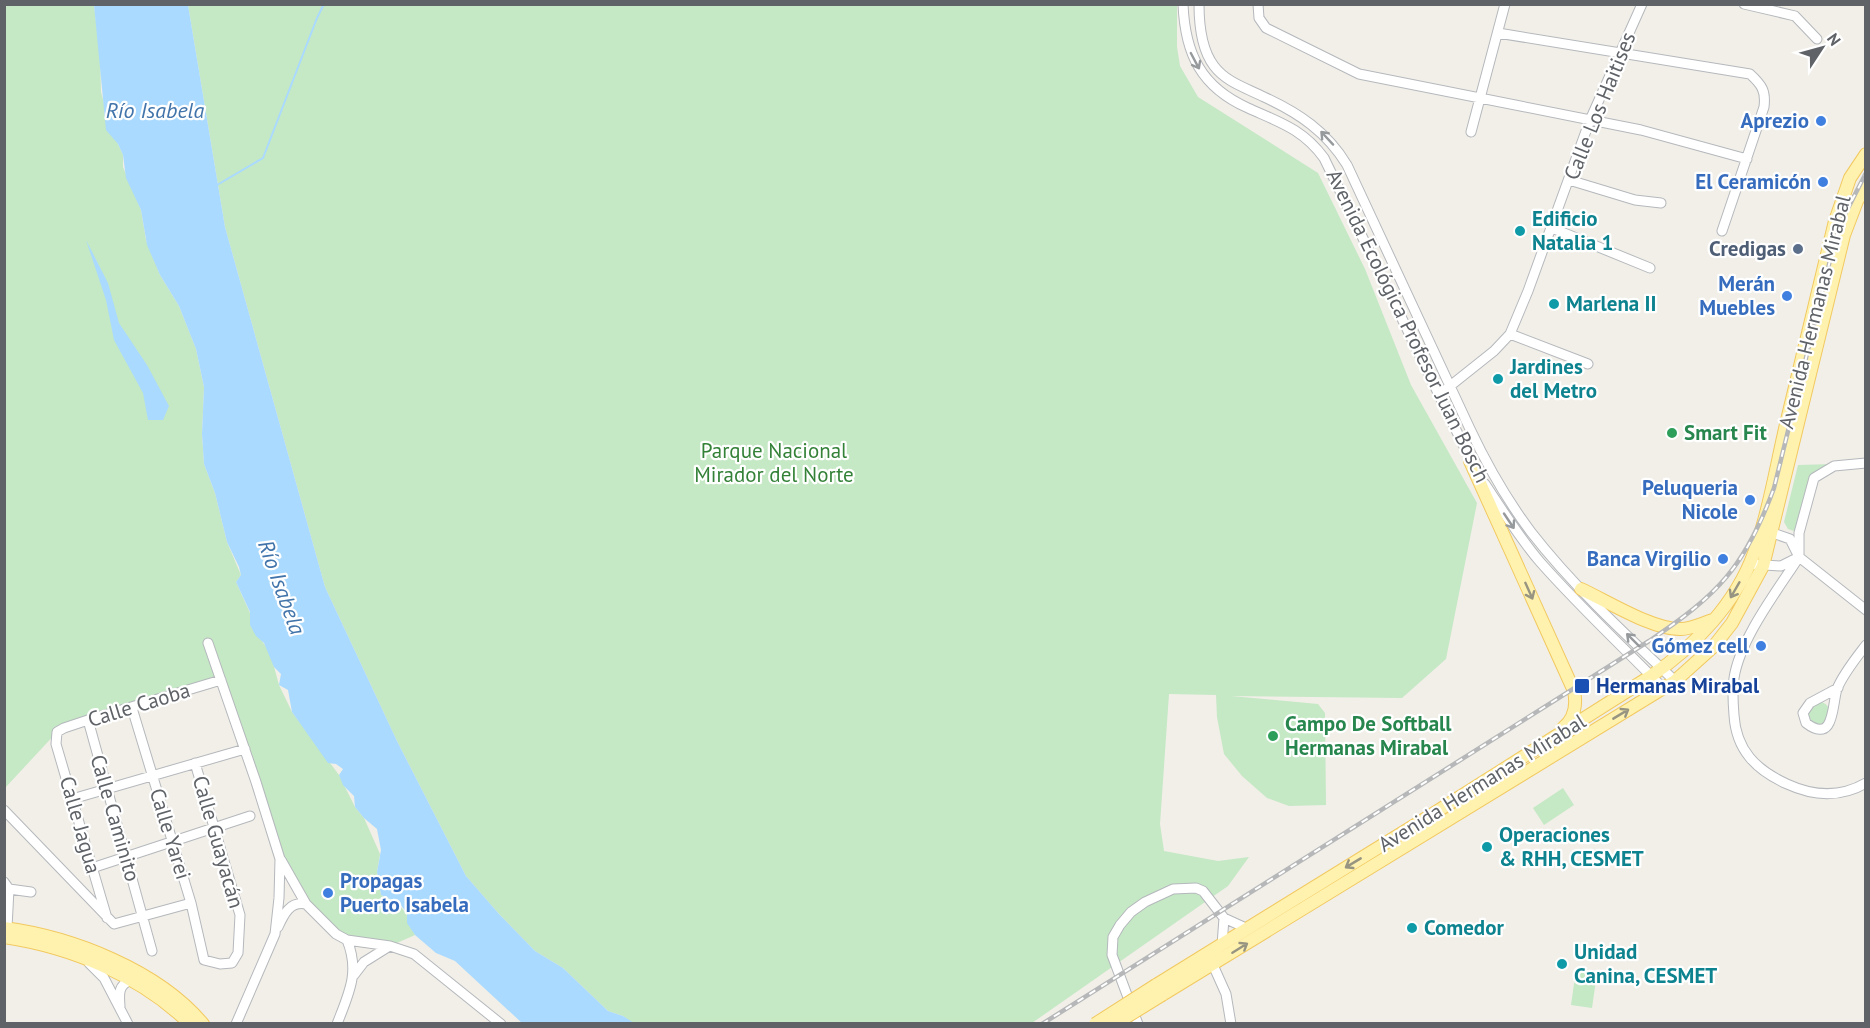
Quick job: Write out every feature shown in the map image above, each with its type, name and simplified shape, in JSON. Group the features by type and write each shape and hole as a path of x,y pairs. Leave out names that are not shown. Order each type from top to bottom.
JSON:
{"main road":[{"name":"Avenida Hermanas Mirabal","path":"1159,990 1213,965 1675,681 1714,646 1732,623 1763,566 1765,531 1835,221 1850,178 1866,154"},
{"name":"Avenida Hermanas Mirabal","path":"1159,990 1222,945 1657,672 1717,619 1735,592 1765,531 1844,235 1866,184"},
{"path":"1470,461 1574,691 1575,708 1569,723 1547,743"},
{"path":"1581,589 1663,627 1685,629 1717,619"},
{"path":"5,931 82,957 131,980 157,996 190,1023"},
{"path":"5,931 51,937 114,960 161,988 204,1023"},
{"path":"1095,1023 1159,990"},
{"path":"1115,1023 1159,990"}],"street":[{"name":"Avenida Ecológica Profesor Juan Bosch","path":"1183,4 1187,41 1198,67 1220,91 1234,101 1296,130 1314,144 1324,158 1470,461 1512,525 1540,562 1586,612 1657,672 1675,681"},
{"name":"Avenida Ecológica Profesor Juan Bosch","path":"1199,4 1202,40 1213,66 1232,82 1310,122 1330,140 1339,152 1482,455 1513,507 1581,589 1657,672 1663,688"},
{"path":"1258,4 1259,18 1266,27 1353,72 1480,100 1641,130 1747,159"},
{"path":"1471,132 1505,4"},
{"name":"Calle Los Haitises","path":"1438,396 1494,351 1510,334 1552,228 1590,120 1642,4"},
{"path":"1744,4 1795,16 1817,39"},
{"path":"1498,33 1750,74 1760,83 1765,94 1764,107 1722,231"},
{"path":"1259,112 1264,97"},
{"path":"1569,180 1635,200 1661,203"},
{"path":"1552,228 1650,268"},
{"path":"1510,334 1588,364"},
{"path":"1866,463 1834,466 1814,478 1799,533 1799,557 1759,619 1734,677 1734,720 1739,741 1755,764 1769,775 1809,793 1841,793 1866,783"},
{"path":"1765,531 1790,539 1799,557 1866,610"},
{"path":"1749,564 1781,566 1799,557"},
{"path":"208,643 280,859 306,904 325,925 347,940 390,946 414,954 501,1023"},
{"path":"1838,688 1816,699 1805,708 1803,713 1806,723 1818,729 1827,726 1833,717 1838,688 1866,645"},
{"name":"Calle Caoba","path":"57,732 88,720 221,680"},
{"name":"Calle Yarei","path":"132,708 191,903 204,960"},
{"name":"Calle Caminito","path":"88,720 152,951"},
{"name":"Calle Jagua","path":"57,732 56,744 110,921"},
{"path":"72,799 245,749"},
{"name":"Calle Guayacán","path":"195,762 240,915 238,953 232,963 219,964 204,960"},
{"path":"4,810 110,921 143,916 191,903"},
{"path":"92,868 250,816"},
{"path":"275,934 280,859"},
{"path":"5,931 7,886 31,892"},
{"path":"1138,1023 1112,955 1113,937 1131,912 1145,902 1173,889 1196,888 1203,891 1224,918 1248,929"},
{"path":"236,1023 285,912 299,903 306,904"},
{"path":"1222,945 1224,918"},
{"path":"347,940 354,975"},
{"path":"337,1023 354,975 364,962 390,946"},
{"path":"82,957 104,978 128,1023"},
{"path":"1213,965 1226,994 1231,1023"},
{"path":"120,1009 120,990 125,982 131,980"}],"green space":[{"path":"5,5 94,5 104,114 123,155 123,167 141,210 146,240 160,275 179,306 196,349 204,387 202,434 204,464 215,493 227,542 241,575 236,582 250,613 250,625 270,652 279,685 292,712 339,775 355,807 364,818 380,854 377,872 381,895 400,906 409,920 415,935 390,946 347,940 306,904 280,859 221,680 57,732 5,788"},
{"name":"Parque Nacional Mirador del Norte","path":"188,5 1177,5 1177,47 1180,66 1198,97 1318,173 1365,269 1411,385 1477,503 1446,659 1402,698 1231,696 1318,704 1325,713 1326,805 1289,806 1267,798 1242,776 1224,754 1217,717 1216,695 1169,694 1160,824 1164,851 1218,861 1249,857 1228,886 1032,1023 634,1024 623,1016 608,1011 563,968 535,951 466,876 397,741 325,587 225,227"},
{"path":"1833,464 1822,469 1798,530 1788,529 1784,522 1798,465"},
{"path":"1819,702 1827,705 1830,713 1827,721 1819,724 1811,721 1808,713 1811,705"},
{"path":"1563,788 1574,805 1544,825 1533,808"},
{"path":"1576,970 1597,973 1592,1008 1571,1005"}],"water":[{"name":"Río Isabela","path":"94,5 188,5 225,227 325,587 397,741 466,876 535,951 563,968 608,1011 634,1023 522,1023 455,961 436,953 415,935 407,923 407,913 399,903 381,895 377,872 381,850 377,829 355,807 354,796 343,785 339,775 343,769 336,764 328,763 292,712 288,690 279,685 281,674 274,667 264,643 256,636 250,625 250,612 236,582 241,575 239,567 227,542 215,493 204,464 202,434 204,387 196,349 179,306 160,275 147,245 141,210 126,178 123,155 118,144 106,130"},
{"path":"86,240 108,283 119,323 147,365 169,406 163,420 148,420 143,393 114,340 106,300"}],"waterway":[{"path":"217,185 263,158 324,4"}],"railway":[{"path":"1042,1024 1649,641 1694,609 1711,593 1740,559 1752,539 1774,488 1834,244 1842,220 1866,173"}],"place":[{"name":"Aprezio","path":"1821,121"},
{"name":"El Ceramicón","path":"1823,182"},
{"name":"Edificio Natalia 1","path":"1520,231"},
{"name":"Credigas","path":"1798,249"},
{"name":"Merán Muebles","path":"1787,296"},
{"name":"Marlena II","path":"1554,304"},
{"name":"Jardines del Metro","path":"1498,379"},
{"name":"Smart Fit","path":"1672,433"},
{"name":"Peluqueria Nicole","path":"1750,500"},
{"name":"Banca Virgilio","path":"1723,559"},
{"name":"Gómez cell","path":"1761,646"},
{"name":"Hermanas Mirabal","path":"1582,686"},
{"name":"Campo De Softball Hermanas Mirabal","path":"1273,736"},
{"name":"Operaciones & RHH, CESMET","path":"1487,847"},
{"name":"Propagas Puerto Isabela","path":"328,893"},
{"name":"Comedor","path":"1412,928"},
{"name":"Unidad Canina, CESMET","path":"1562,964"}]}
